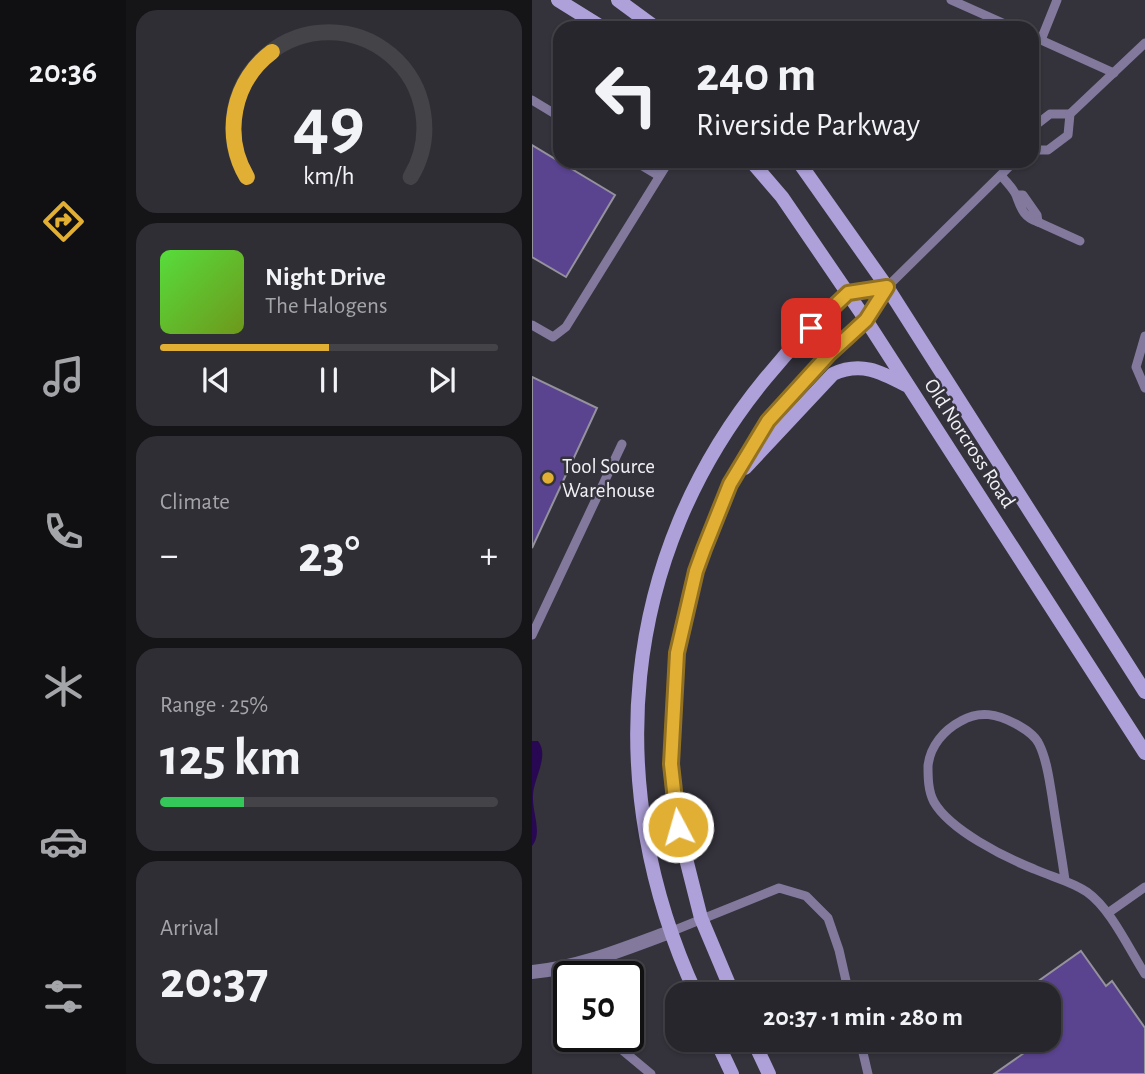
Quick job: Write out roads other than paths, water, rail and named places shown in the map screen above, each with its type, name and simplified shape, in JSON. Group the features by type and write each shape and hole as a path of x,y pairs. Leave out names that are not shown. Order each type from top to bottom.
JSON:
{"main road":[{"path":"558,0 592,21"},
{"path":"618,0 646,21"},
{"name":"Old Norcross Road","path":"757,168 782,197 866,320 1145,753"},
{"name":"Old Norcross Road","path":"803,168 887,287 1145,692"},
{"path":"690,982 670,932 652,875 643,827 636,746 639,683 650,611 676,529 695,486 731,423 773,369 848,293 887,287"},
{"path":"728,982 701,918 678,827 671,764 677,653 696,571 730,484 768,421 830,353 866,320 887,287"},
{"path":"730,484 833,374 845,368 859,366 877,370 908,385"},
{"path":"722,1052 732,1074"},
{"path":"759,1052 769,1074"}],"street":[{"path":"603,961 670,932"},
{"path":"532,972 553,970"}],"lane":[{"path":"951,0 998,21"},
{"path":"1039,34 1057,0"},
{"path":"1039,39 1114,73"},
{"path":"1039,150 1048,150 1068,135 1070,114 1145,43"},
{"path":"532,100 553,113"},
{"path":"1039,123 1050,114 1070,114"},
{"path":"646,168 659,176"},
{"path":"532,325 553,337 566,327 664,168"},
{"path":"887,287 1008,168"},
{"path":"1001,175 1028,218 1080,241"},
{"path":"1145,336 1136,367 1145,388"},
{"path":"532,635 622,444"},
{"path":"1065,880 1046,763 1039,743 1027,730 1000,716 985,713 952,726 938,740 929,755 928,779 933,801 950,821 972,838 1033,869 1065,880 1089,893 1108,914 1145,974"},
{"path":"1108,914 1145,887"},
{"path":"670,932 779,888 806,896 828,918 846,982"},
{"path":"625,1052 651,1074"},
{"path":"863,1052 868,1074"}],"place":[{"name":"Tool Source Warehouse","path":"548,478"}]}
